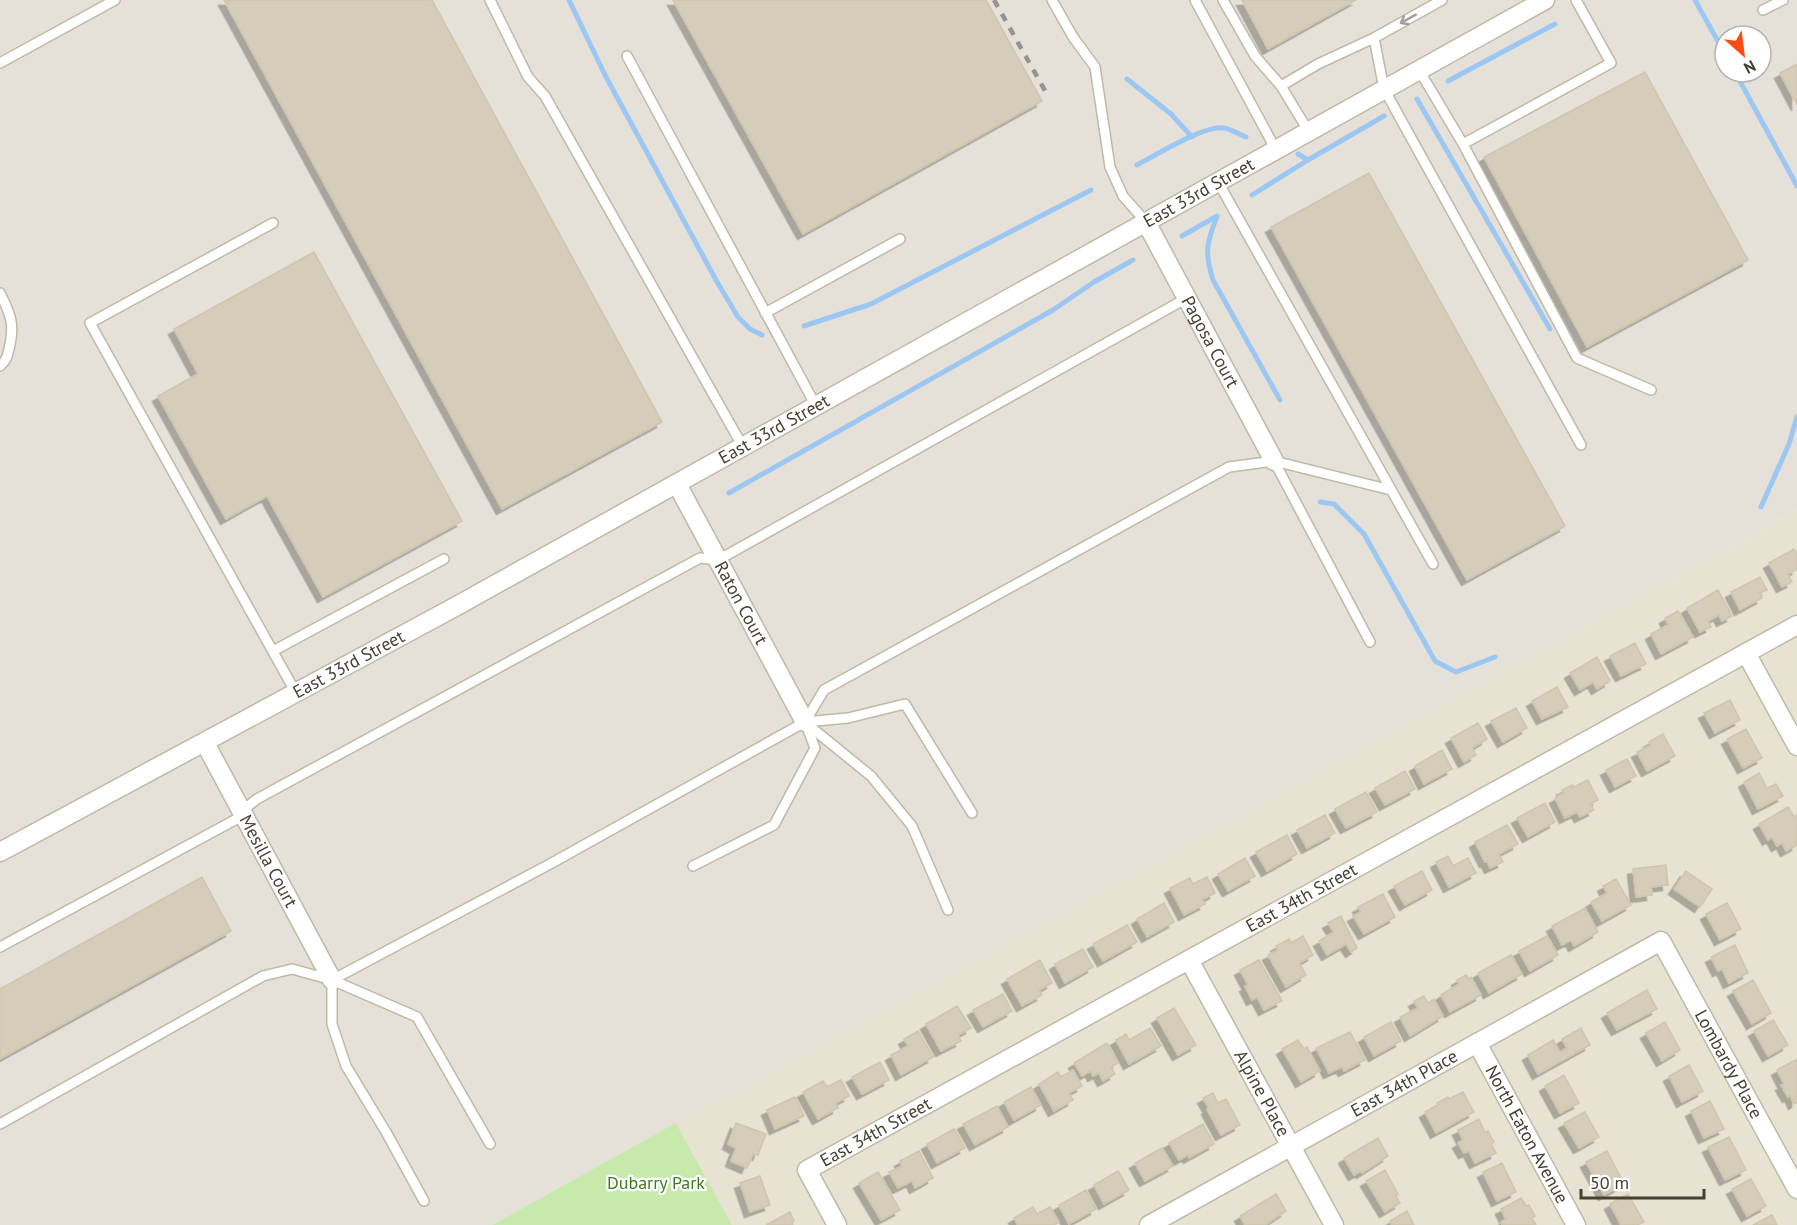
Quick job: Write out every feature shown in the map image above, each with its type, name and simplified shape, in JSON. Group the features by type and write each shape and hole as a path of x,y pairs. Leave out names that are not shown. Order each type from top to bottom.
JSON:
{"street":[{"name":"East 33rd Street","path":"0,852 205,743 677,484 1545,0"},
{"name":"Pagosa Court","path":"1146,222 1274,461"},
{"name":"Raton Court","path":"677,484 805,722"},
{"name":"East 34th Street","path":"837,1225 807,1170 1797,625"},
{"path":"1746,653 1797,747"},
{"name":"Mesilla Court","path":"205,743 332,980"},
{"name":"East 34th Place","path":"1149,1225 1661,941"},
{"name":"Lombardy Place","path":"1661,941 1797,1189"},
{"name":"Alpine Place","path":"1189,960 1334,1225"},
{"name":"North Eaton Avenue","path":"1477,1043 1576,1225"}],"lane":[{"path":"0,63 115,0"},
{"path":"489,0 528,77 545,96 743,447"},
{"path":"1052,0 1073,37 1095,67 1110,167 1123,196 1146,222"},
{"path":"1195,0 1276,150"},
{"path":"1223,0 1255,56 1281,86 1309,132"},
{"path":"1281,86 1318,64 1374,38 1442,0"},
{"path":"1463,144 1611,63 1576,0"},
{"path":"1763,10 1783,0"},
{"path":"1374,38 1384,89 1581,445"},
{"path":"627,56 816,406"},
{"path":"1419,70 1463,144 1577,358 1652,390"},
{"path":"1218,182 1433,564"},
{"path":"273,223 90,323 296,693"},
{"path":"765,313 900,239"},
{"path":"0,293 10,312 14,332 6,361 0,366"},
{"path":"0,947 244,815 248,806 257,799 700,558 718,560 1187,298"},
{"path":"805,722 824,690 1229,467 1274,461 1390,490"},
{"path":"1274,461 1370,642"},
{"path":"273,651 444,559"},
{"path":"332,980 550,864 805,722 848,718 905,704 972,813"},
{"path":"693,866 774,825 815,748 805,722"},
{"path":"805,722 871,776 912,826 948,910"},
{"path":"0,1124 263,976 292,969 332,980 417,1017 490,1144"},
{"path":"332,980 332,1024 346,1066 424,1201"}],"shaded area":[{"path":"0,0 1797,0 1797,509 492,1225 0,1225"},
{"path":"1797,509 1797,1225 732,1225 676,1123"}],"green space":[{"name":"Dubarry Park","path":"676,1123 732,1225 492,1225"}],"building":[{"path":"224,0 432,0 662,422 502,509"},
{"path":"673,0 986,0 1042,101 803,234"},
{"path":"1242,0 1356,0 1268,49"},
{"path":"1797,64 1797,105 1780,73"},
{"path":"1645,72 1748,260 1587,347 1484,157"},
{"path":"1369,173 1565,526 1467,580 1271,227"},
{"path":"314,252 462,521 323,597 267,496 226,519 158,396 198,374 174,329"},
{"path":"1794,549 1797,554 1797,569 1788,574 1792,582 1782,587 1769,563"},
{"path":"1760,577 1767,590 1759,593 1762,598 1740,610 1731,592"},
{"path":"1718,590 1732,616 1722,621 1719,615 1708,621 1711,627 1700,632 1687,608"},
{"path":"1678,611 1693,637 1661,654 1651,634 1668,625 1665,618"},
{"path":"1635,643 1646,664 1621,676 1610,656"},
{"path":"1597,657 1610,681 1597,689 1593,682 1580,690 1570,673"},
{"path":"1557,687 1568,707 1542,719 1532,701"},
{"path":"1730,700 1740,720 1715,733 1704,713"},
{"path":"1516,708 1527,728 1503,742 1491,721"},
{"path":"1478,723 1487,739 1472,748 1476,755 1464,762 1451,738"},
{"path":"1746,729 1762,758 1743,768 1727,739"},
{"path":"1663,734 1675,756 1647,771 1637,752 1651,745 1649,742"},
{"path":"1442,750 1452,769 1424,784 1415,766"},
{"path":"1627,759 1636,776 1615,787 1606,770"},
{"path":"1405,771 1415,789 1385,805 1375,788"},
{"path":"1759,773 1767,788 1776,784 1783,796 1758,809 1744,782"},
{"path":"1588,780 1598,800 1590,804 1594,810 1580,817 1577,812 1565,818 1555,798 1564,793 1562,790"},
{"path":"1366,792 1377,812 1346,828 1335,809"},
{"path":"1545,803 1555,822 1528,837 1517,818"},
{"path":"1788,807 1794,817 1797,815 1797,845 1786,851 1782,843 1777,846 1772,837 1768,840 1759,824"},
{"path":"1325,815 1335,833 1307,848 1297,830"},
{"path":"1507,825 1518,844 1499,854 1503,862 1490,868 1475,842"},
{"path":"1287,835 1297,854 1267,871 1256,852"},
{"path":"1448,856 1453,866 1468,858 1476,873 1449,887 1436,862"},
{"path":"1245,858 1255,876 1228,891 1218,874"},
{"path":"1666,865 1668,885 1651,887 1652,895 1636,897 1633,869"},
{"path":"1422,871 1432,890 1405,905 1394,886"},
{"path":"1686,871 1712,889 1700,907 1674,889"},
{"path":"202,877 231,931 0,1059 0,989"},
{"path":"1207,877 1215,893 1202,900 1205,904 1184,915 1170,888 1190,878 1193,884"},
{"path":"1616,879 1631,905 1602,921 1591,902 1607,893 1603,886"},
{"path":"1383,894 1395,917 1364,934 1353,916 1361,912 1358,907"},
{"path":"1164,903 1174,922 1147,937 1137,919"},
{"path":"1727,903 1741,929 1720,940 1706,914"},
{"path":"1585,908 1598,932 1574,946 1571,940 1562,945 1552,926"},
{"path":"1341,916 1357,948 1351,952 1346,944 1327,955 1319,941 1334,932 1328,923"},
{"path":"1127,925 1137,942 1103,961 1093,944"},
{"path":"1303,936 1313,955 1299,963 1306,975 1286,987 1268,955 1278,950 1276,946 1289,939 1291,943"},
{"path":"1547,936 1558,955 1530,971 1519,951"},
{"path":"1735,945 1748,973 1729,983 1722,969 1718,971 1711,957"},
{"path":"1083,949 1093,967 1065,983 1055,964"},
{"path":"1511,955 1522,974 1489,993 1478,973"},
{"path":"1040,960 1052,983 1039,990 1042,995 1022,1006 1007,979"},
{"path":"1259,960 1282,1001 1264,1010 1257,997 1252,1000 1245,986 1248,985 1240,970"},
{"path":"1466,975 1469,979 1471,977 1481,995 1450,1012 1441,995 1459,984 1457,980"},
{"path":"1753,980 1771,1013 1752,1024 1733,991"},
{"path":"1647,990 1657,1009 1617,1030 1607,1013"},
{"path":"1003,994 1012,1011 983,1027 973,1010"},
{"path":"1424,996 1428,1003 1434,999 1443,1016 1410,1036 1400,1017 1418,1008 1414,1001"},
{"path":"957,1006 971,1028 958,1035 961,1041 941,1051 926,1024"},
{"path":"1174,1008 1196,1045 1178,1055 1157,1018"},
{"path":"1773,1020 1788,1045 1768,1056 1754,1031"},
{"path":"1391,1022 1401,1041 1374,1056 1364,1037"},
{"path":"1665,1022 1680,1050 1662,1061 1646,1033"},
{"path":"1150,1028 1161,1046 1129,1064 1116,1040 1126,1034 1129,1040"},
{"path":"1581,1028 1590,1045 1538,1074 1528,1055 1553,1040 1560,1052 1567,1048 1562,1039"},
{"path":"918,1031 933,1057 901,1075 891,1055 908,1046 904,1039"},
{"path":"1350,1032 1365,1060 1344,1071 1342,1067 1329,1073 1316,1048"},
{"path":"1298,1040 1304,1049 1307,1047 1320,1071 1301,1082 1282,1049"},
{"path":"1107,1043 1118,1063 1111,1067 1115,1074 1103,1081 1099,1073 1093,1076 1091,1071 1082,1076 1074,1063"},
{"path":"1797,1059 1797,1102 1794,1104 1781,1085 1784,1084 1777,1070"},
{"path":"880,1062 889,1080 862,1094 852,1077"},
{"path":"1689,1065 1703,1091 1682,1102 1669,1076"},
{"path":"1073,1070 1082,1086 1069,1093 1073,1100 1054,1111 1039,1084 1058,1072 1061,1077"},
{"path":"1564,1075 1579,1103 1560,1113 1545,1086"},
{"path":"841,1080 849,1096 836,1103 838,1108 818,1119 803,1092 823,1081 827,1087"},
{"path":"1031,1087 1041,1105 1014,1120 1004,1102"},
{"path":"1463,1092 1474,1112 1436,1133 1425,1112 1448,1097 1449,1099"},
{"path":"1213,1093 1218,1103 1226,1099 1240,1125 1221,1135 1203,1098"},
{"path":"795,1097 804,1116 775,1129 767,1110"},
{"path":"1710,1101 1724,1129 1704,1138 1691,1111"},
{"path":"997,1106 1008,1127 975,1145 963,1124"},
{"path":"1585,1112 1599,1137 1579,1148 1564,1123"},
{"path":"1479,1119 1485,1133 1488,1131 1494,1142 1491,1144 1496,1153 1475,1163 1469,1151 1464,1153 1458,1143 1463,1140 1458,1130"},
{"path":"736,1123 766,1134 758,1155 753,1154 747,1168 731,1161 736,1148 728,1144"},
{"path":"1203,1124 1214,1144 1189,1158 1188,1155 1179,1160 1169,1143"},
{"path":"954,1129 965,1148 937,1163 927,1144"},
{"path":"1729,1137 1746,1170 1725,1180 1708,1147"},
{"path":"1378,1138 1388,1156 1362,1173 1361,1171 1354,1175 1344,1158"},
{"path":"1162,1148 1173,1166 1145,1181 1135,1163"},
{"path":"919,1151 933,1178 915,1188 912,1181 898,1188 889,1172 902,1166 900,1161"},
{"path":"1607,1151 1624,1184 1604,1195 1586,1162"},
{"path":"1502,1163 1516,1192 1497,1201 1483,1172"},
{"path":"1385,1170 1398,1194 1396,1196 1400,1203 1385,1212 1366,1181"},
{"path":"1118,1171 1129,1190 1104,1204 1094,1185"},
{"path":"878,1172 900,1210 881,1220 859,1183"},
{"path":"760,1176 770,1205 750,1212 740,1183"},
{"path":"1751,1179 1766,1206 1747,1216 1732,1189"},
{"path":"1086,1190 1096,1209 1069,1224 1059,1205"},
{"path":"1276,1194 1286,1211 1265,1225 1245,1225 1240,1216"},
{"path":"1628,1194 1644,1222 1637,1225 1621,1225 1610,1204"},
{"path":"1521,1198 1526,1206 1529,1205 1535,1216 1532,1218 1536,1225 1502,1225 1501,1222 1506,1219 1501,1209"},
{"path":"1033,1207 1037,1214 1050,1207 1059,1222 1054,1225 1018,1225 1014,1218"},
{"path":"1407,1211 1414,1225 1392,1225 1390,1221"},
{"path":"790,1212 794,1221 793,1225 766,1225"},
{"path":"1772,1215 1777,1225 1753,1225"}],"waterway":[{"path":"569,0 605,75 716,280 738,317 750,329 762,335"},
{"path":"1695,0 1713,32"},
{"path":"1448,81 1555,24"},
{"path":"1127,79 1171,114 1192,137"},
{"path":"1742,84 1797,186"},
{"path":"1417,99 1550,329"},
{"path":"1298,154 1308,160 1384,116"},
{"path":"1137,165 1180,142 1215,128 1224,128 1246,137"},
{"path":"1252,195 1308,160"},
{"path":"804,326 871,304 1091,190"},
{"path":"1217,216 1208,247 1208,262 1213,280 1280,400"},
{"path":"1182,236 1217,216"},
{"path":"729,493 1053,310 1094,282 1133,260"},
{"path":"1761,507 1789,444 1797,417"},
{"path":"1320,502 1334,504 1364,534 1435,661 1456,672 1495,657"}],"railway":[{"path":"994,0 1048,96"}]}
